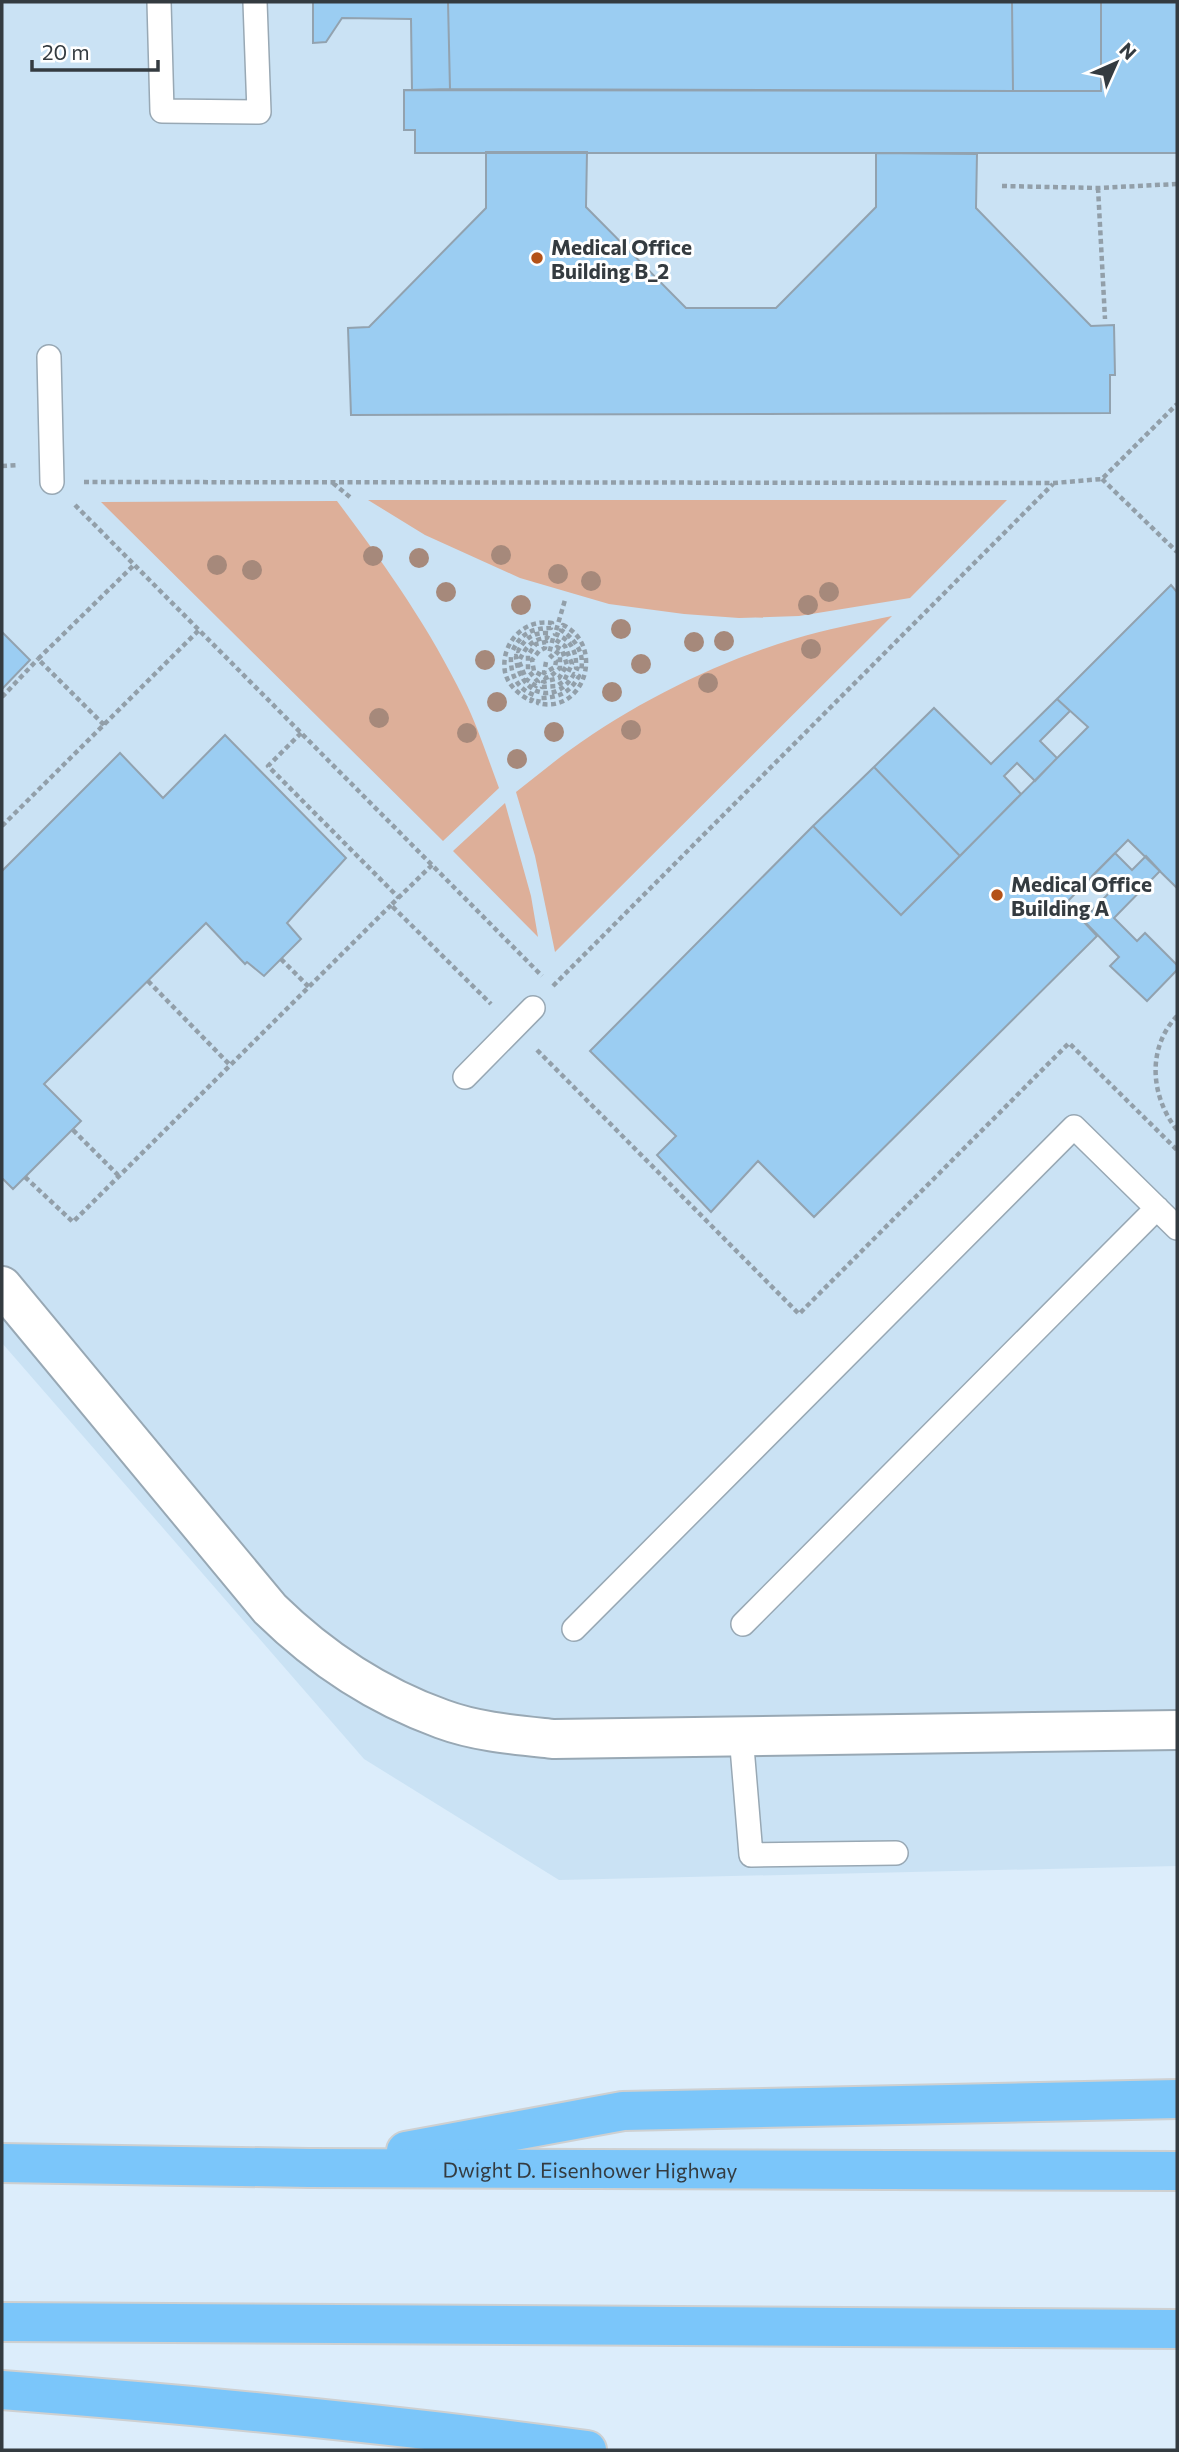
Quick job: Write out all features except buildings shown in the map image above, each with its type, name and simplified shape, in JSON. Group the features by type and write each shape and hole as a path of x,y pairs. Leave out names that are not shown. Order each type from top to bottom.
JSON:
{"highway":[{"path":"309,2168 623,2111 1177,2099"},
{"name":"Dwight D. Eisenhower Highway","path":"2,2163 309,2168 1177,2171"},
{"path":"2,2322 1177,2329"},
{"path":"2,2390 448,2431 587,2450"}],"street":[{"path":"2,1286 270,1609 303,1642 351,1675 405,1704 444,1720 494,1732 554,1740 1177,1730"}],"lane":[{"path":"159,2 162,111 258,112 255,2"},
{"path":"49,357 52,482"},
{"path":"465,1077 533,1008"},
{"path":"574,1629 1074,1127 1177,1228"},
{"path":"743,1624 1157,1208"},
{"path":"741,1735 751,1855 896,1853"}],"path":[{"path":"1002,186 1098,188 1177,184"},
{"path":"1098,188 1105,319"},
{"path":"52,482 1054,483 1102,479 1177,404"},
{"path":"1102,479 1177,552"},
{"path":"52,482 552,986"},
{"path":"333,482 351,498"},
{"path":"533,1008 1054,483"},
{"path":"2,697 134,565"},
{"path":"546,662 544,673 555,667 555,661 549,654 554,638 565,646 572,664 564,681 549,688 542,687 543,682 559,678 567,665 562,650 557,647 555,651 560,655 560,668 546,678 534,671 532,660 538,651 545,648 547,642 536,645 528,654 528,670 538,682 536,686 526,679 520,661 523,653 533,642 547,638 549,633 537,633 529,637 518,651 513,650 523,635 539,628 551,628 552,623 536,622 525,627 513,638 506,654 505,671 515,689 531,701 534,695 523,690 512,675 511,657 516,656 517,670 523,683 539,692 556,692 564,688 574,674 579,676 567,691 551,698 538,698 538,703 545,705 561,702 573,695 586,674 587,660 582,642 563,625 561,630 575,642 581,656 581,670 576,668 576,657 571,645 555,634 565,600"},
{"path":"2,825 199,630"},
{"path":"38,659 103,726"},
{"path":"301,733 268,766 399,898"},
{"path":"25,1177 72,1222 432,865"},
{"path":"391,905 799,1314 1069,1044 1177,1150"},
{"path":"281,959 309,987"},
{"path":"148,981 230,1065"},
{"path":"1177,1016 1162,1038 1155,1068 1164,1113 1177,1130"},
{"path":"73,1130 118,1175"}],"shaded area":[{"path":"2,2 1177,2 1177,1866 559,1880 364,1759 2,1343"},
{"path":"368,500 1007,500 910,598 799,616 739,618 609,604 520,578 425,535"},
{"path":"337,501 389,573 436,647 469,710 499,788 443,841 101,502"},
{"path":"892,616 555,952 535,856 516,792 596,732 649,700 706,672 794,639"},
{"path":"505,803 531,896 538,937 453,851"}],"place":[{"name":"Medical Office Building B_2","path":"537,258"},
{"name":"Medical Office Building A","path":"997,895"}]}
